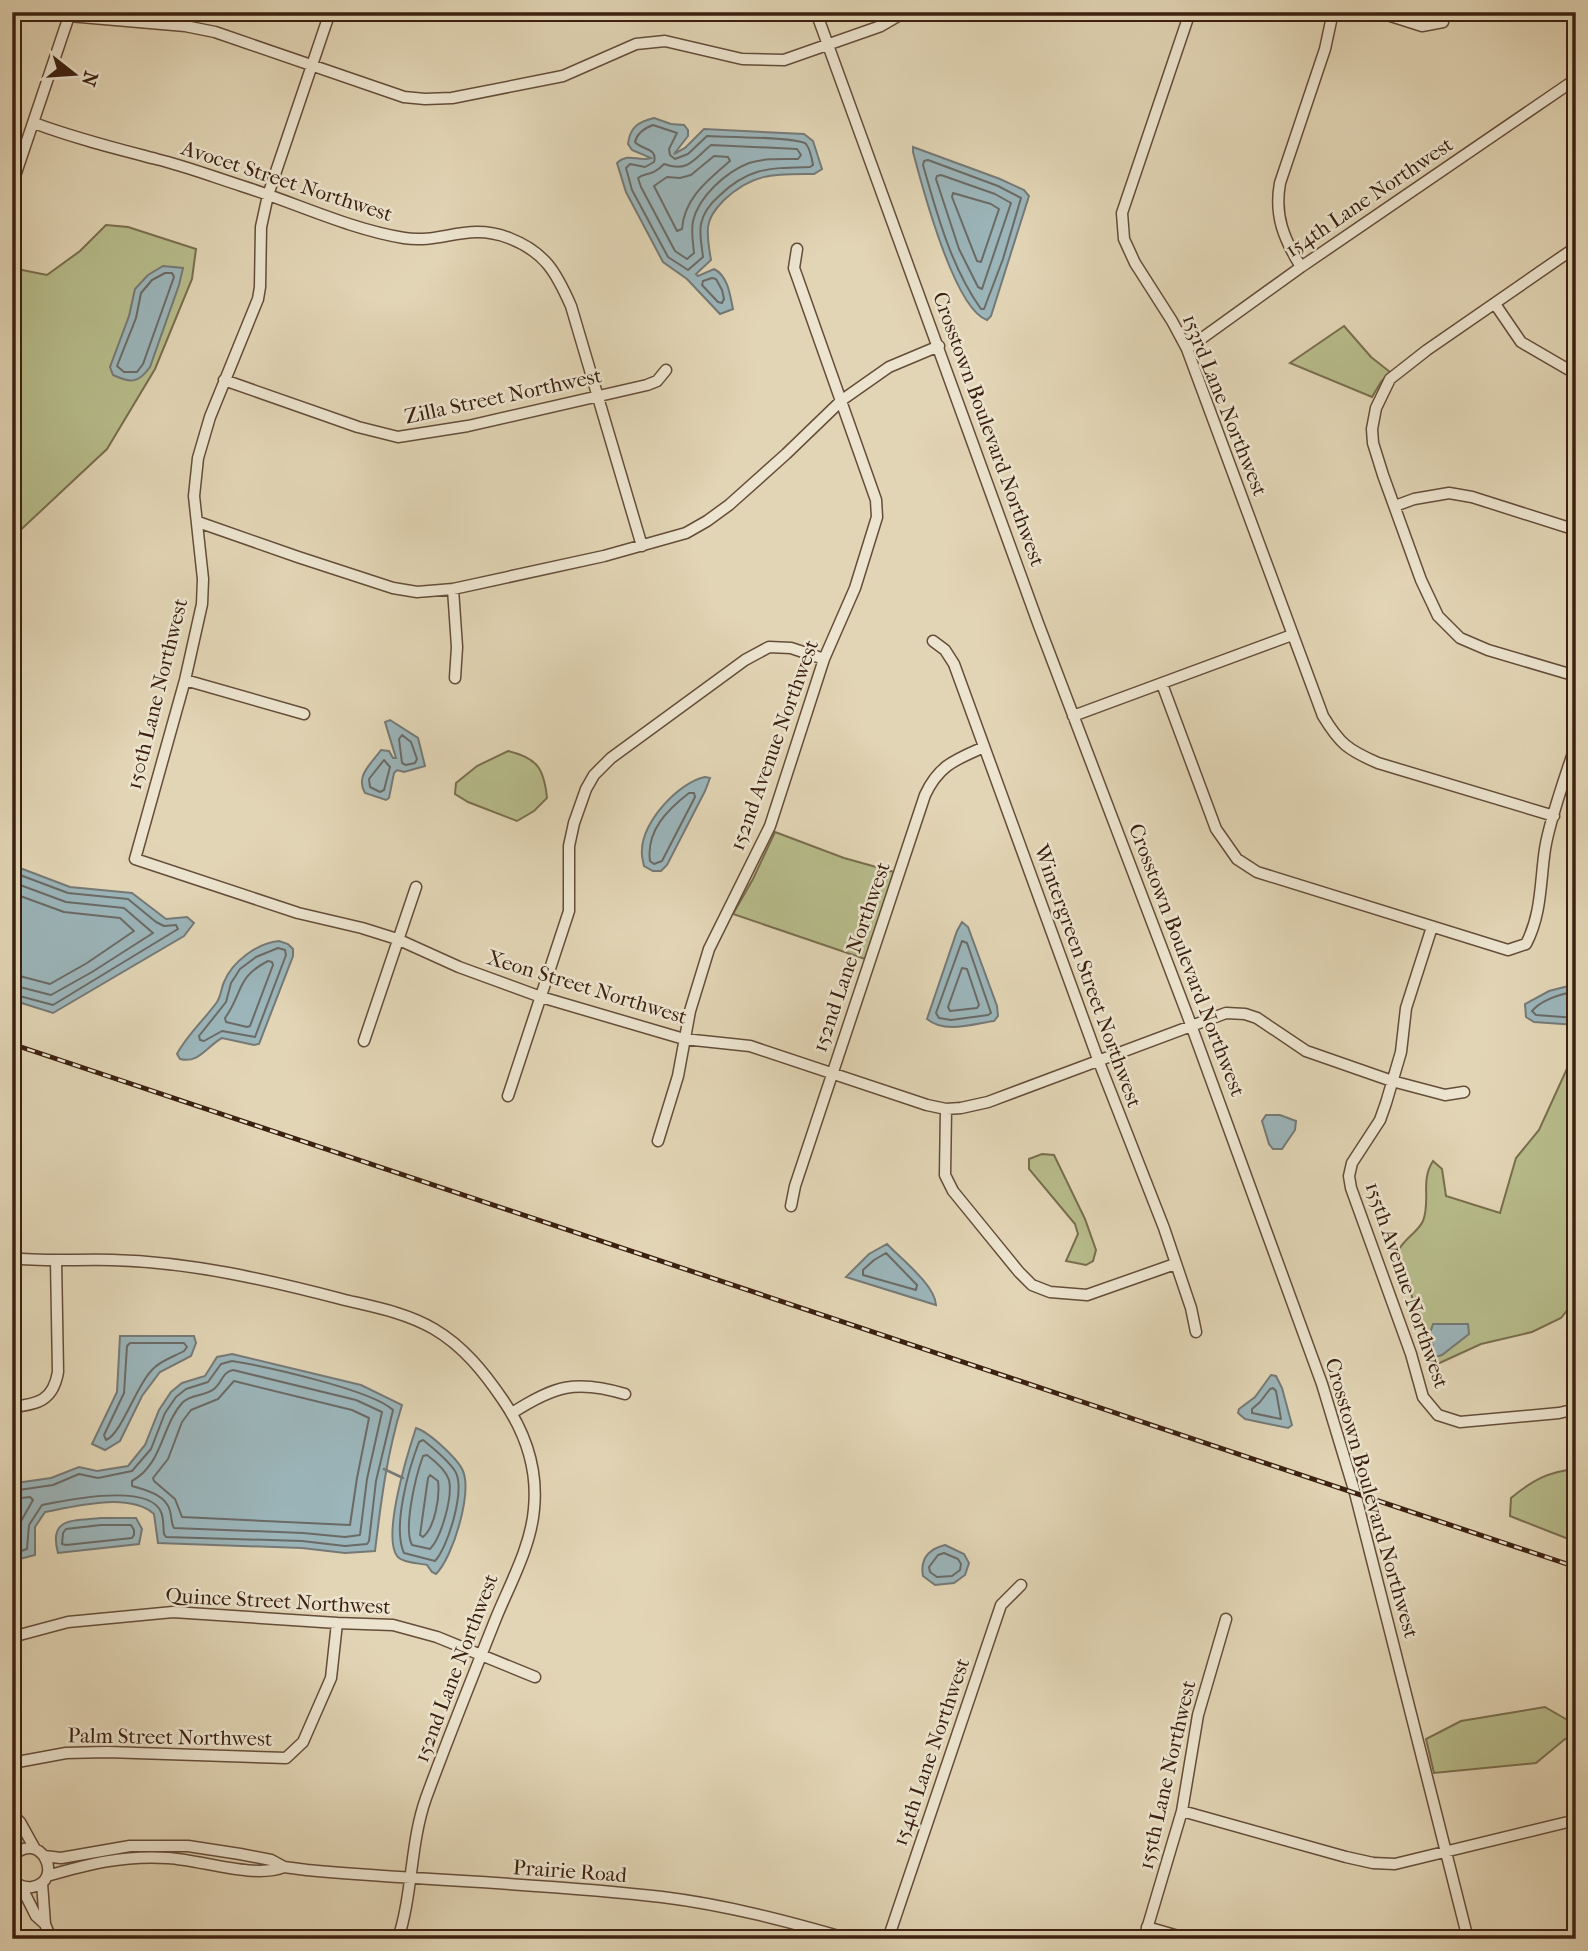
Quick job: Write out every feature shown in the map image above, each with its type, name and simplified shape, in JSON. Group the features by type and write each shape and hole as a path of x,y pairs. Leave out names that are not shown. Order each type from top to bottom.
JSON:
{"street":[{"name":"150th Lane Northwest","path":"135,859 185,680 202,604 203,579 194,496 198,458 210,417 258,299 261,227 268,195 330,12"},
{"name":"Crosstown Boulevard Northwest","path":"816,12 1073,716 1266,1226 1336,1427 1468,1939"},
{"path":"12,185 34,123 63,14 215,32 404,97 425,99 452,98 563,76 636,44 665,41 757,61 784,60 881,26 905,12"},
{"name":"153rd Lane Northwest","path":"1190,12 1122,213 1124,239 1135,263 1187,349 1323,716 1334,735 1352,752 1378,763 1554,816"},
{"path":"1301,267 1286,242 1278,219 1277,201 1280,183 1325,49 1333,12"},
{"path":"1378,12 1422,26 1443,22"},
{"name":"154th Lane Northwest","path":"1187,349 1301,267 1576,79"},
{"name":"Avocet Street Northwest","path":"34,123 76,139 158,159 368,230 407,239 479,231 509,238 530,248 554,271 562,286 571,306 598,397"},
{"path":"1576,247 1427,350 1390,379 1376,408 1372,429 1373,443 1421,580 1438,616 1460,638 1488,650 1576,676"},
{"path":"797,249 794,268 842,400"},
{"path":"1495,304 1521,342 1576,374"},
{"path":"198,522 393,588 417,592 453,589 642,546 686,533 729,505 842,400 889,367 939,345"},
{"name":"Zilla Street Northwest","path":"224,380 358,427 398,437 468,426 648,385 657,381 666,370"},
{"path":"598,397 642,546"},
{"name":"152nd Avenue Northwest","path":"658,1141 678,1076 684,1039 709,949 770,826 824,659 855,588 877,517 876,500 842,400"},
{"path":"1395,506 1414,499 1449,493 1472,497 1576,530"},
{"path":"453,589 457,647 455,678"},
{"path":"1073,716 1292,635"},
{"name":"Wintergreen Street Northwest","path":"933,640 945,650 954,664 1099,1062 1164,1228 1191,1308 1196,1332"},
{"path":"508,1096 569,911 569,846 574,823 594,775 611,758 745,660 769,647 791,648 824,659"},
{"path":"185,680 304,714"},
{"path":"1162,684 1216,829 1237,859 1257,872 1507,950 1526,944 1535,926 1542,895 1545,846 1576,744"},
{"name":"152nd Lane Northwest","path":"792,1206 795,1186 932,780 941,769 955,760 984,747"},
{"name":"Xeon Street Northwest","path":"135,859 298,913 397,939 459,967 541,997 684,1039 750,1046 910,1101 946,1109 977,1106 1226,1013 1245,1014 1268,1024 1306,1051 1392,1081 1446,1096 1464,1092"},
{"path":"364,1041 416,887"},
{"name":"155th Avenue Northwest","path":"1432,927 1406,1008 1401,1052 1380,1120 1352,1163 1349,1176 1357,1206 1411,1353 1423,1397 1438,1415 1460,1422 1576,1409"},
{"path":"946,1109 943,1158 945,1175 953,1191 1032,1285 1049,1292 1087,1295 1175,1264"},
{"name":"152nd Lane Northwest","path":"12,1258 112,1260 238,1274 405,1315 434,1329 462,1350 486,1375 512,1413 530,1453 535,1480 534,1510 527,1537 425,1802 398,1939"},
{"path":"12,1408 45,1399 55,1386 58,1372 56,1260"},
{"path":"512,1413 546,1392 574,1386 602,1387 625,1394"},
{"name":"154th Lane Northwest","path":"888,1939 1000,1605 1021,1585"},
{"name":"Quince Street Northwest","path":"12,1637 68,1622 173,1612 393,1625 414,1629 535,1678"},
{"name":"155th Lane Northwest","path":"1143,1939 1182,1811 1198,1715 1226,1619"},
{"name":"Palm Street Northwest","path":"12,1763 66,1753 107,1752 286,1758 303,1742 331,1678 337,1623"},
{"path":"1182,1811 1373,1863 1395,1864 1576,1820"},
{"path":"12,1814 48,1865 44,1879 45,1924 51,1939"},
{"path":"12,1826 16,1836 13,1855"},
{"name":"Prairie Road","path":"13,1855 24,1848 61,1858 130,1846 188,1846 257,1857 284,1867 661,1897 769,1917 849,1939"},
{"name":"Prairie Road","path":"15,1882 34,1887 44,1879 91,1863 120,1858 170,1858 266,1871 284,1867"},
{"path":"15,1882 36,1916 45,1924"},
{"path":"1147,1927 1185,1938"}],"green space":[{"path":"106,225 128,227 196,249 192,279 155,369 107,449 12,538 12,268 47,275 80,251"},
{"path":"1344,326 1371,357 1390,372 1372,397 1290,363"},
{"path":"508,751 526,757 537,766 544,779 547,798 534,811 517,821 468,802 455,794 456,783 477,766"},
{"path":"775,832 844,858 894,872 865,959 733,914"},
{"path":"1576,1049 1576,1299 1561,1318 1532,1332 1481,1344 1433,1366 1398,1251 1423,1221 1429,1168 1433,1161 1442,1169 1446,1196 1500,1213 1516,1158 1539,1130"},
{"path":"1042,1154 1054,1155 1085,1219 1096,1250 1093,1261 1086,1265 1066,1261 1078,1234 1075,1224 1029,1169 1029,1159"},
{"path":"1576,1469 1576,1542 1510,1516 1511,1498 1526,1486 1548,1475"},
{"path":"1545,1707 1576,1725 1576,1742 1565,1739 1536,1763 1434,1773 1426,1739 1461,1721"}],"water":[{"path":"654,118 684,125 688,130 688,136 674,154 685,148 704,129 804,134 813,141 822,169 814,174 777,175 756,179 735,191 721,203 712,216 708,231 711,260 696,274 698,276 714,269 725,281 733,309 720,314 687,279 663,262 626,192 617,163 626,158 651,158 632,150 628,144 636,126"},
{"path":"913,147 1000,179 1024,190 1029,196 991,316 987,320 975,311 951,271 932,217"},
{"path":"163,266 183,268 150,367 138,379 119,378 113,375 110,367 129,316 135,289 148,275"},
{"path":"390,720 418,738 425,766 404,772 397,770 389,798 386,800 365,793 362,781 366,770 381,750 389,751 393,758 396,758 385,722"},
{"path":"705,777 710,778 705,791 667,865 661,871 653,871 644,866 644,839 655,816 684,787"},
{"path":"12,865 70,887 132,893 166,919 187,917 194,923 184,936 53,1013 12,1000"},
{"path":"962,922 968,927 997,1006 998,1016 994,1021 959,1027 942,1026 927,1019"},
{"path":"279,941 293,949 293,956 259,1044 222,1038 198,1057 180,1059 177,1054 217,1002 233,967 262,945"},
{"path":"1576,984 1576,1025 1534,1022 1526,1017 1525,1004 1549,991"},
{"path":"1266,1115 1280,1115 1296,1121 1295,1130 1282,1149 1273,1149 1269,1144 1262,1121"},
{"path":"887,1244 924,1281 936,1305 846,1277 869,1254"},
{"path":"1433,1324 1468,1324 1469,1334 1442,1355 1435,1357 1430,1333"},
{"path":"120,1336 194,1336 196,1343 191,1356 160,1372 142,1396 120,1441 105,1450 92,1444 117,1392"},
{"path":"232,1354 361,1385 402,1405 388,1459 375,1551 345,1553 302,1548 158,1543 154,1514 143,1507 117,1502 45,1512 35,1527 35,1555 12,1561 12,1486 16,1483 51,1478 79,1467 97,1471 128,1466 145,1445 159,1410 171,1392 182,1383 205,1376 217,1357"},
{"path":"1271,1375 1276,1376 1282,1388 1292,1425 1288,1428 1245,1419 1238,1413 1239,1409 1255,1397"},
{"path":"416,1428 449,1453 463,1471 465,1481 459,1525 449,1554 436,1574 427,1565 399,1558 393,1545 394,1513"},
{"path":"136,1518 142,1529 139,1544 58,1553 56,1541 60,1527 72,1521"},
{"path":"945,1545 964,1554 969,1563 965,1575 954,1583 935,1585 923,1576 924,1560 934,1549"}],"waterway":[{"path":"384,1469 403,1478"}],"railway":[{"path":"12,1044 1576,1567"}]}
